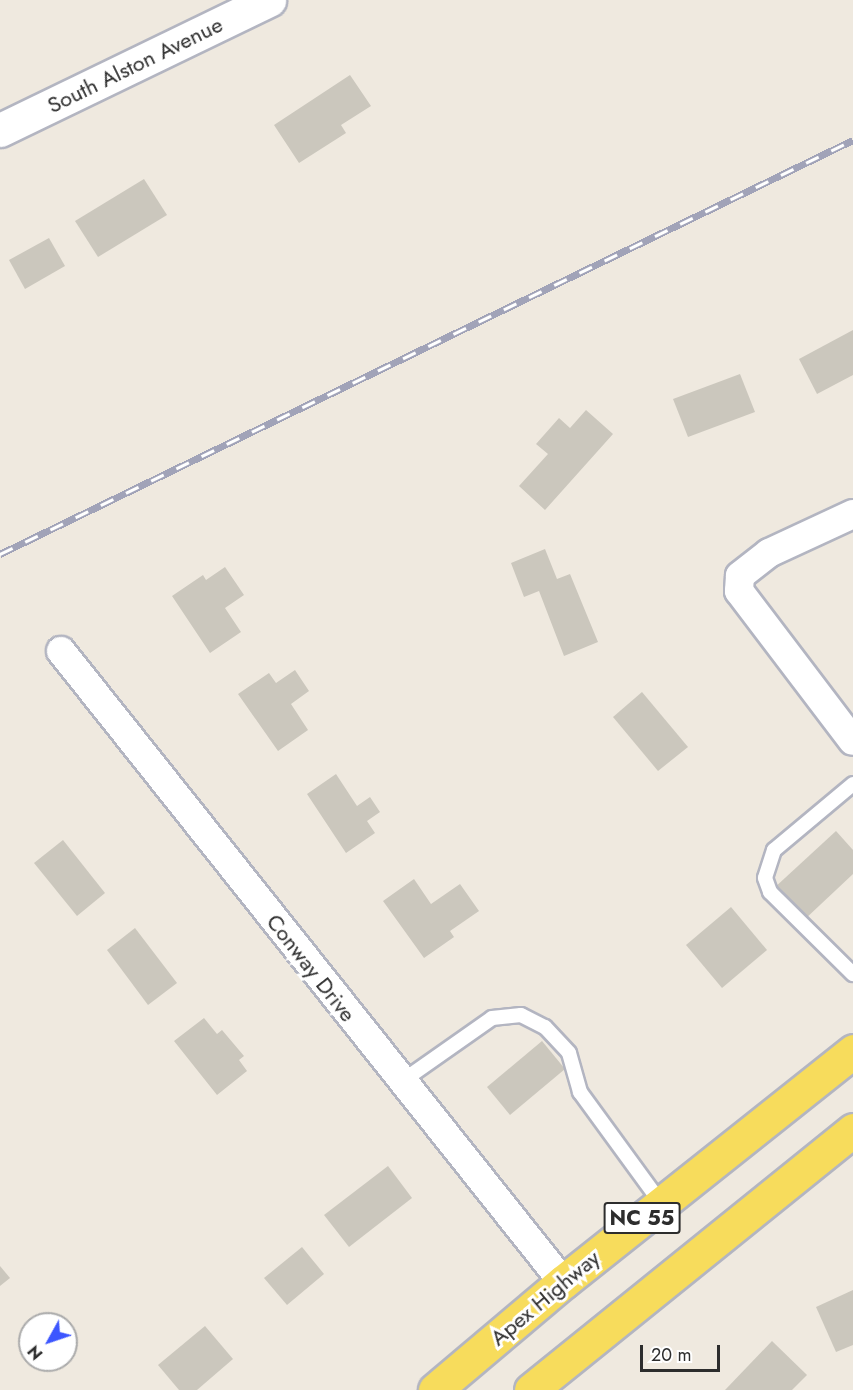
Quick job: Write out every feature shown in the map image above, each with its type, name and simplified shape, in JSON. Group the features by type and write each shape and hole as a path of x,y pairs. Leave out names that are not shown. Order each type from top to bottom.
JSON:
{"main road":[{"name":"Apex Highway","path":"435,1390 563,1282 853,1051"},
{"name":"NC 55","path":"531,1390 853,1130"}],"street":[{"name":"South Alston Avenue","path":"0,130 269,0"},
{"path":"853,514 769,553 740,576 739,591 853,741"},
{"name":"Conway Drive","path":"62,651 401,1082 563,1282"}],"lane":[{"path":"853,784 774,850 765,878 770,892 853,974"},
{"path":"401,1082 492,1018 521,1016 545,1027 569,1053 580,1092 661,1203"}],"building":[{"path":"350,75 371,106 341,125 346,133 299,163 274,125"},
{"path":"144,179 167,215 98,257 75,221"},
{"path":"49,238 65,266 25,289 9,260"},
{"path":"853,330 853,375 817,394 799,359"},
{"path":"740,374 755,412 688,437 673,399"},
{"path":"586,410 613,434 545,510 519,486 548,454 536,444 559,418 570,428"},
{"path":"545,549 557,579 570,574 598,642 564,656 539,591 524,597 511,563"},
{"path":"225,567 244,595 225,608 241,632 210,653 172,596 203,575 206,580"},
{"path":"295,670 309,691 291,704 308,730 278,751 238,694 269,673 276,683"},
{"path":"642,692 688,747 658,771 613,717"},
{"path":"336,774 357,806 370,797 380,812 367,821 375,833 346,853 307,794"},
{"path":"836,831 853,850 853,874 803,921 773,889"},
{"path":"63,840 105,893 77,916 34,863"},
{"path":"414,879 431,904 460,884 479,911 450,931 454,937 424,958 383,901"},
{"path":"731,907 767,950 722,988 686,945"},
{"path":"135,928 177,983 148,1005 107,950"},
{"path":"204,1018 217,1034 222,1030 244,1056 239,1060 247,1071 217,1095 174,1041"},
{"path":"542,1041 565,1069 510,1115 487,1087"},
{"path":"388,1166 412,1198 349,1247 324,1215"},
{"path":"302,1247 324,1274 287,1305 264,1278"},
{"path":"0,1266 10,1278 0,1286"},
{"path":"853,1290 853,1345 836,1352 816,1307"},
{"path":"205,1326 233,1359 197,1390 179,1390 158,1365"},
{"path":"772,1341 807,1375 792,1390 725,1390"}],"railway":[{"path":"0,554 853,140"}]}
